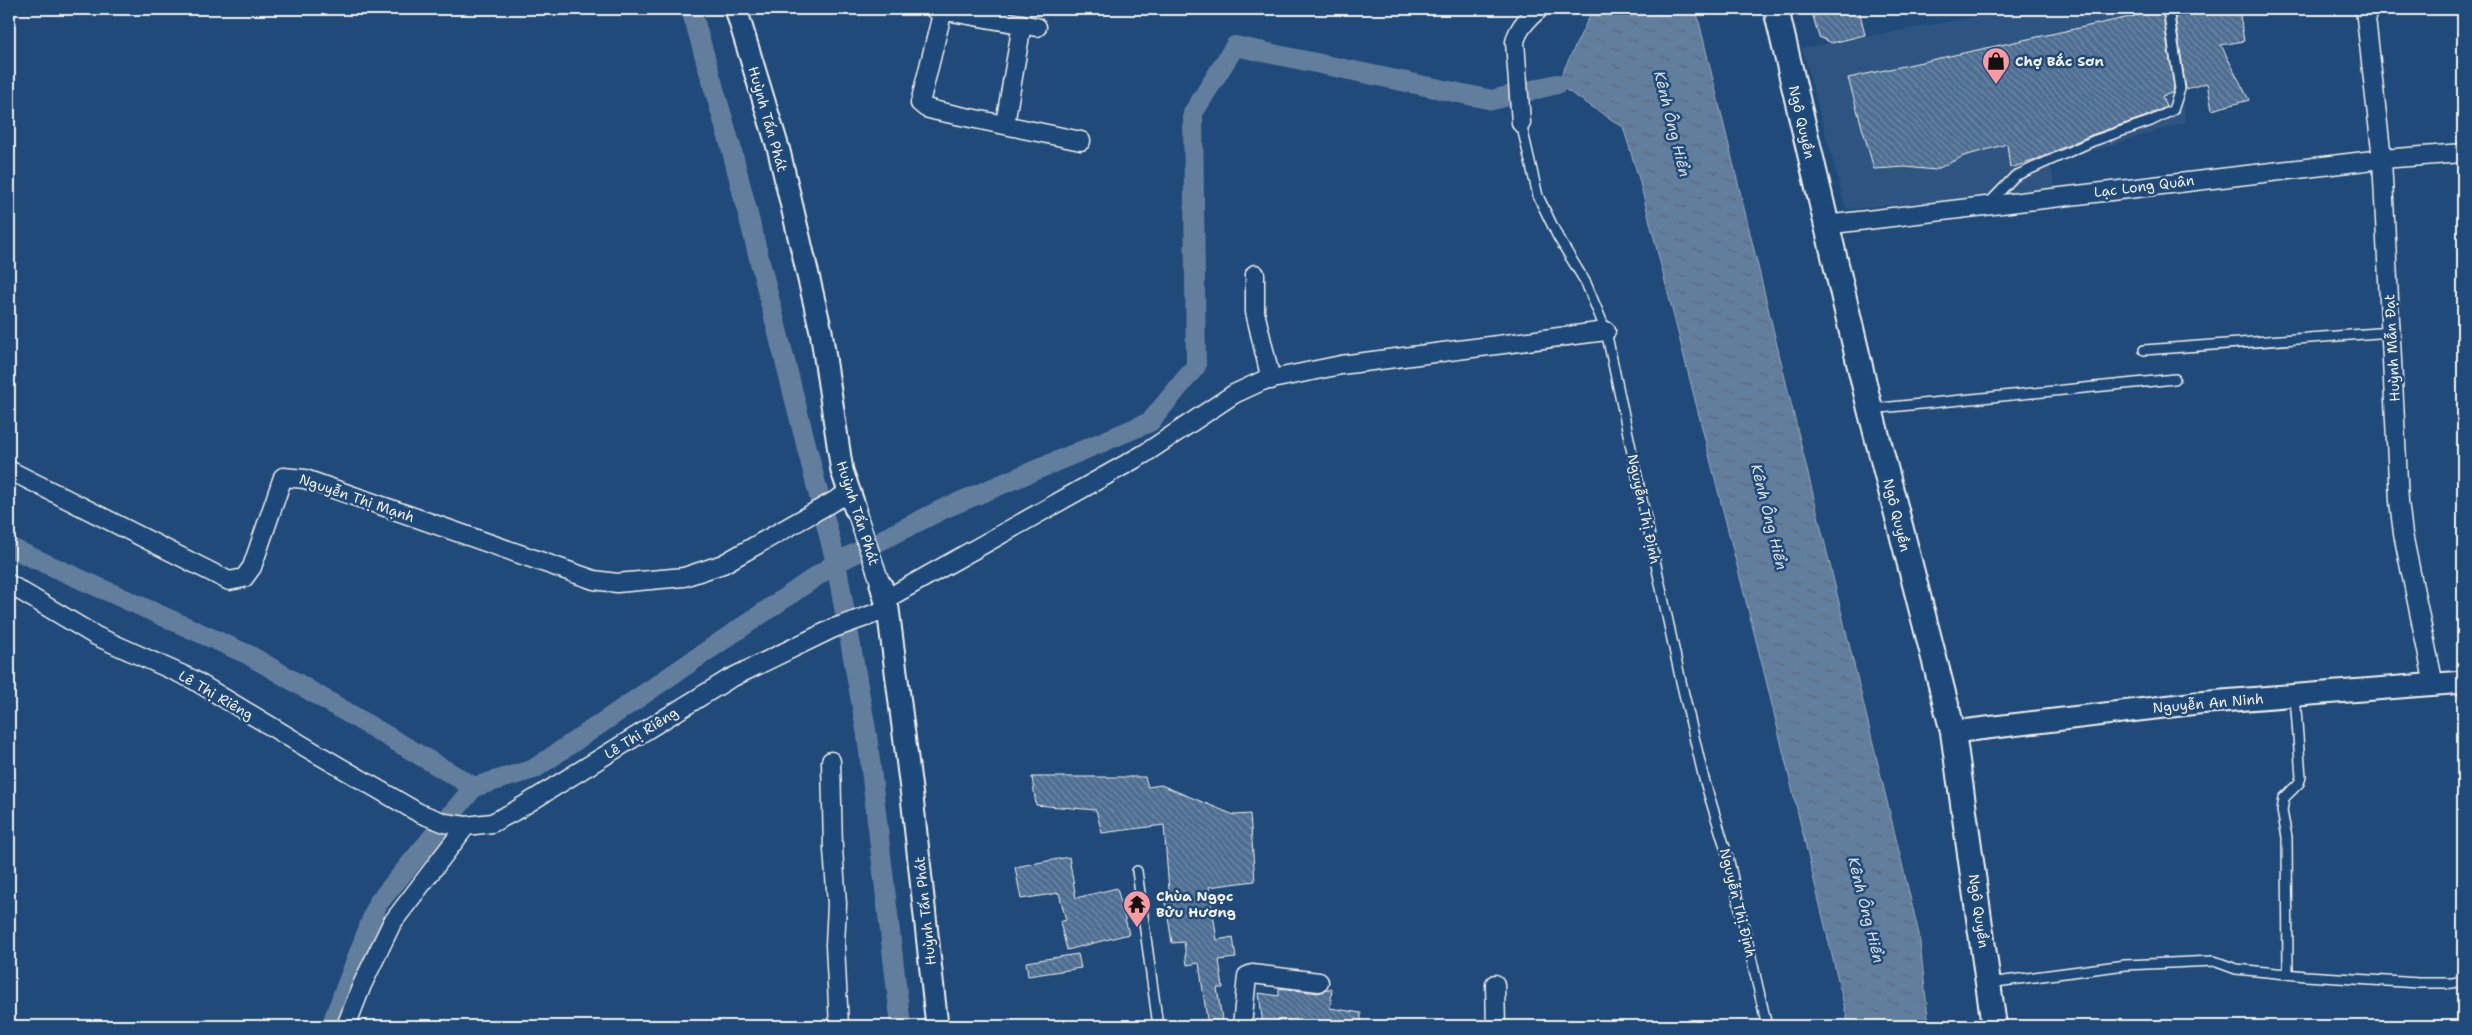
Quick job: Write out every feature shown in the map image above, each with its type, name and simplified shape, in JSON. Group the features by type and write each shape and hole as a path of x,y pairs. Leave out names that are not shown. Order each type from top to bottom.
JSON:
{"main road":[{"name":"Ngô Quyền","path":"1776,9 1825,225 1870,409 1953,732 1994,1026"}],"street":[{"name":"Huỳnh Tấn Phát","path":"736,9 782,161 821,331 842,471 883,602 912,797 937,1026"},
{"name":"Nguyễn Thị Định","path":"1521,123 1515,69 1517,33 1539,9"},
{"name":"Huỳnh Mẫn Đạt","path":"2364,9 2382,159 2399,501 2403,534 2434,685"},
{"path":"1005,124 1030,26 938,10 920,102 926,108 1081,141"},
{"name":"Lạc Long Quân","path":"1825,225 1988,204 2382,159 2463,153"},
{"path":"1255,274 1255,312 1271,380"},
{"name":"Lê Thị Riêng","path":"9,584 96,636 192,679 419,813 445,823 466,826 492,823 515,811 729,679 883,602 1144,454 1234,394 1262,381 1341,365 1606,331"},
{"name":"Nguyễn Thị Mạnh","path":"9,470 229,581 244,578 252,567 283,477 292,476 594,580 617,583 684,577 723,564 832,504 852,500"},
{"name":"Nguyễn An Ninh","path":"1953,732 2197,703 2463,682"},
{"path":"831,761 833,849 837,904 835,945 839,1026"},
{"path":"346,1026 362,985 392,923 466,826"},
{"path":"1242,1026 1246,976 1252,974 1320,982"},
{"path":"1495,984 1496,1026"}],"lane":[{"path":"1988,204 2015,176 2093,141 2151,121 2173,110 2180,89 2168,9"},
{"name":"Nguyễn Thị Định","path":"1521,123 1538,196 1558,237 1586,283 1606,331 1680,677 1704,779 1728,857 1767,1026"},
{"path":"2144,350 2392,332"},
{"path":"1870,409 2175,379"},
{"path":"2288,974 2288,837 2282,811 2284,798 2299,783 2301,777 2295,696"},
{"path":"1137,871 1158,1026"},
{"path":"1989,983 2125,965 2214,961 2236,970 2288,974 2419,983 2453,983 2463,980"}],"shaded area":[{"name":"Chợ Bắc Sơn","path":"2019,9 2167,9 2186,122 2050,164 2056,191 1846,209 1802,48"}],"water":[{"name":"Kênh Ông Hiển","path":"1593,9 1696,9 1919,934 1929,1026 1849,1026 1765,676 1639,179 1623,127 1557,84"}],"building":[{"path":"1811,9 1859,9 1865,35 1832,43 1819,37"},
{"path":"2137,9 2162,9 2174,88 2172,93 2162,96 2166,107 2144,117 2091,135 2033,161 2010,168 2007,144 1964,156 1935,170 1905,167 1874,169 1848,78 2139,15"},
{"path":"2174,9 2239,9 2244,41 2221,45 2249,100 2212,110 2207,83 2186,89"},
{"path":"1032,777 1145,777 1148,787 1161,785 1234,815 1250,814 1255,881 1209,887 1217,940 1233,937 1236,958 1219,960 1223,988 1217,988 1223,1026 1208,1026 1199,963 1187,965 1184,942 1172,943 1164,892 1169,891 1164,825 1102,833 1096,810 1036,805"},
{"path":"1069,857 1076,898 1117,888 1129,934 1067,950 1060,922 1066,920 1059,893 1021,899 1015,867"},
{"path":"1078,954 1081,968 1028,976 1026,962"},
{"path":"1279,988 1318,993 1332,989 1330,1008 1361,1013 1361,1026 1263,1026 1259,993 1279,996"}],"waterway":[{"path":"691,9 731,147 836,563 867,735 901,1026"},
{"path":"9,547 249,655 474,787 534,769 836,563 943,509 1150,422 1196,366 1193,113 1235,46 1492,100 1557,84"},
{"path":"331,1026 378,903 474,787"}],"place":[{"name":"Chợ Bắc Sơn","path":"1996,85"},
{"name":"Chùa Ngọc Bửu Hương","path":"1137,928"}]}
